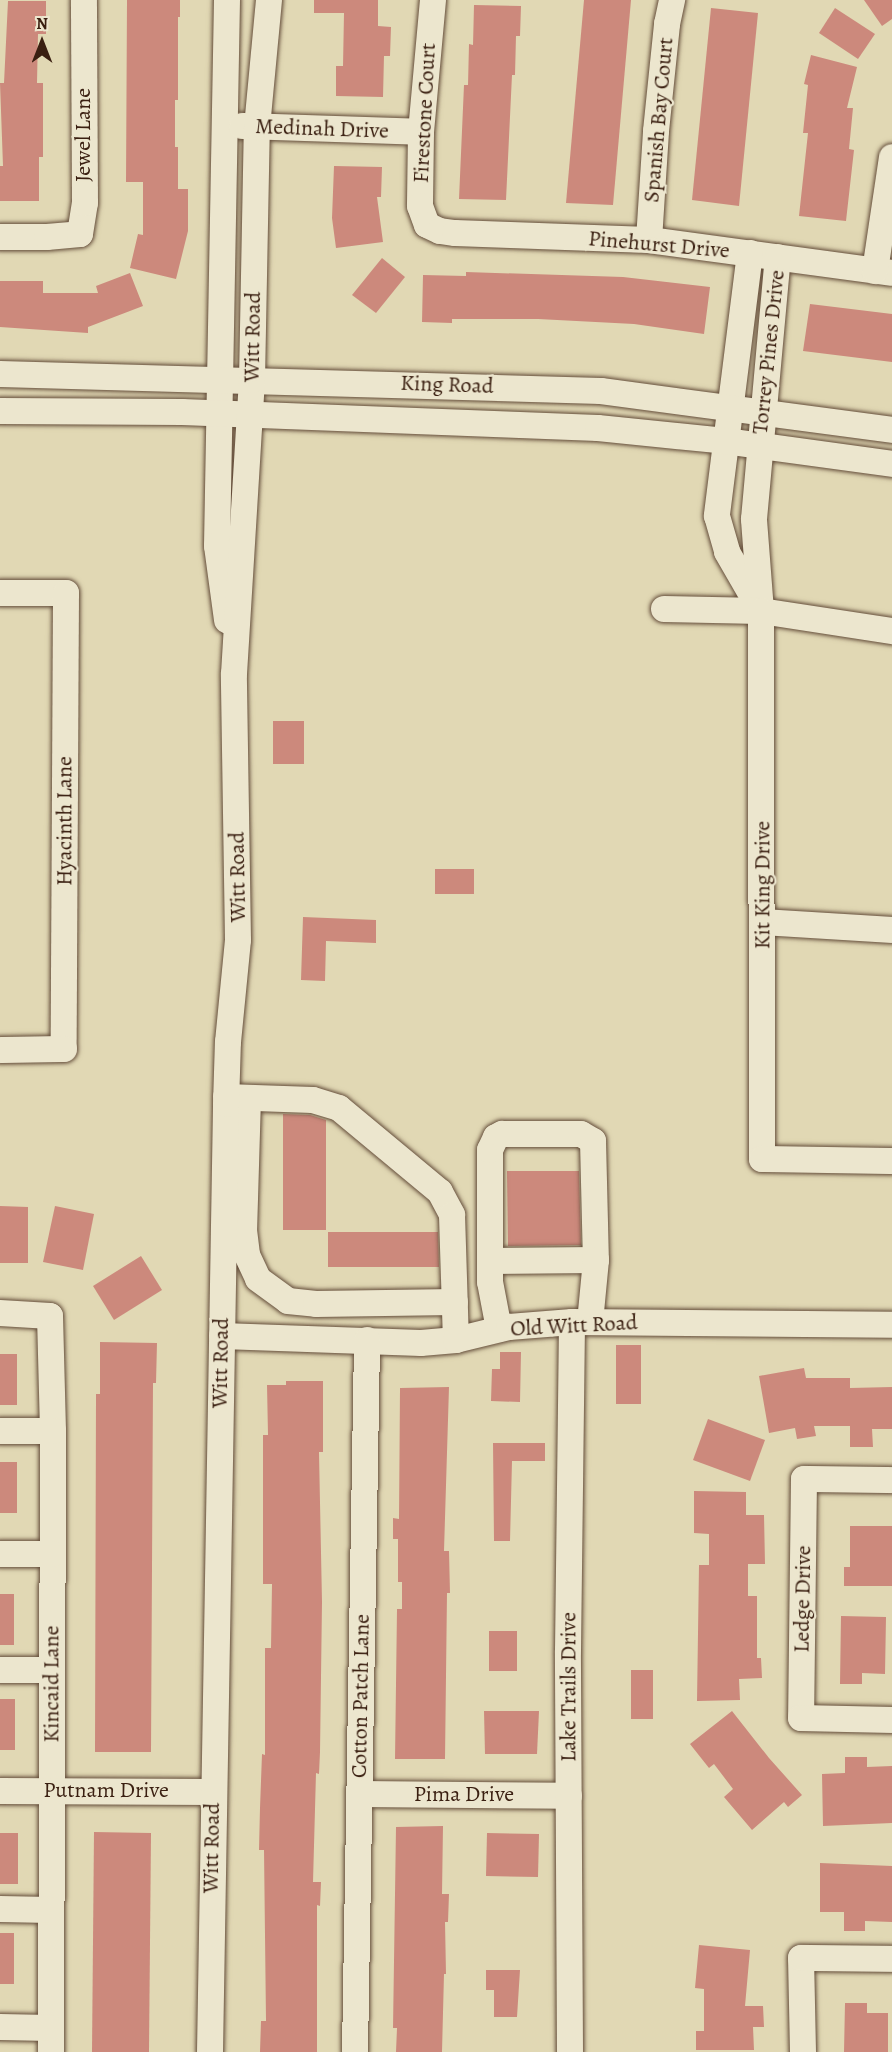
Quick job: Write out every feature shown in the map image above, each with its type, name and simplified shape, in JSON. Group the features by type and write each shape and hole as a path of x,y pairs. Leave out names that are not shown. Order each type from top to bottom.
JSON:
{"street":[{"name":"Jewel Lane","path":"0,237 80,234 85,203 84,0"},
{"name":"Witt Road","path":"227,0 217,546 234,674"},
{"name":"Witt Road","path":"210,2052 222,1336 237,1098 228,1042 238,940 234,674 252,380 257,127 269,0"},
{"name":"Firestone Court","path":"427,225 420,206 421,132 433,0"},
{"name":"Spanish Bay Court","path":"649,240 656,131 667,24 672,0"},
{"name":"Medinah Drive","path":"223,126 421,132"},
{"path":"883,272 892,157"},
{"name":"Pinehurst Drive","path":"427,225 440,231 455,233 649,240 883,272"},
{"name":"Torrey Pines Drive","path":"725,441 750,253"},
{"name":"Torrey Pines Drive","path":"759,447 778,257"},
{"name":"King Road","path":"0,374 601,391 892,430"},
{"name":"King Road","path":"0,411 219,413 598,428 725,441 892,464"},
{"name":"Kit King Drive","path":"725,441 717,516 727,552 761,611"},
{"name":"Kit King Drive","path":"759,447 754,519 761,611 762,1159 892,1161"},
{"name":"Hyacinth Lane","path":"0,593 66,593 64,1049 0,1050"},
{"path":"664,609 761,611 892,631"},
{"path":"763,922 892,930"},
{"path":"455,1302 316,1304 288,1301 258,1279 247,1255 244,1230 237,1098 313,1100 339,1108 440,1192 452,1215 455,1302 456,1340"},
{"name":"Lake Trails Drive","path":"490,1261 490,1150 496,1137 502,1134 581,1134 593,1142 596,1260 581,1322 569,1796 570,2052"},
{"path":"499,1329 490,1282 490,1261 596,1260"},
{"name":"Kincaid Lane","path":"0,1314 50,1316 53,1431 51,2040"},
{"name":"Old Witt Road","path":"222,1336 421,1343 456,1340 499,1329 581,1322 892,1325"},
{"name":"Cotton Patch Lane","path":"355,2052 367,1340"},
{"path":"0,1431 53,1431"},
{"name":"Ledge Drive","path":"892,1480 804,1479 801,1718 892,1720"},
{"path":"0,1554 52,1554"},
{"path":"0,1670 52,1670"},
{"name":"Putnam Drive","path":"0,1791 213,1792"},
{"name":"Pima Drive","path":"360,1794 569,1796"},
{"path":"0,1909 51,1910"},
{"path":"803,2052 801,1958 892,1959"},
{"path":"0,2027 51,2040"}],"building":[{"path":"127,0 180,0 175,147 178,147 178,189 188,189 188,231 176,279 130,268 138,234 143,235 143,182 126,182"},
{"path":"314,0 378,0 378,26 391,27 390,56 384,56 383,97 336,96 336,66 343,66 344,13 314,13"},
{"path":"584,0 631,0 613,205 566,203"},
{"path":"864,0 892,0 892,19 882,26"},
{"path":"8,1 46,1 46,34 38,34 37,83 43,83 43,157 39,157 39,201 0,201 0,166 3,166 0,83 4,83"},
{"path":"474,5 521,6 520,36 516,36 515,75 512,75 506,200 459,199 464,85 468,85 469,44 473,45"},
{"path":"711,8 758,13 739,206 692,200"},
{"path":"835,8 875,34 858,59 819,33"},
{"path":"811,55 857,67 847,108 853,108 849,149 854,150 846,221 799,216 808,133 803,133 808,85 804,84"},
{"path":"334,166 382,167 381,197 377,197 383,242 336,248 332,218"},
{"path":"382,258 405,277 376,313 352,295"},
{"path":"466,272 623,277 710,287 704,334 634,324 538,319 452,319 452,323 422,322 423,275 466,276"},
{"path":"130,273 143,306 88,327 88,333 0,327 0,281 43,281 43,293 98,293 96,286"},
{"path":"810,304 892,314 892,362 803,351"},
{"path":"273,721 304,721 304,764 273,764"},
{"path":"435,869 474,869 474,894 435,894"},
{"path":"303,917 376,920 376,943 326,941 325,981 301,980"},
{"path":"283,1114 310,1115 326,1120 326,1230 283,1230"},
{"path":"507,1171 579,1171 581,1245 508,1246"},
{"path":"0,1206 28,1207 28,1263 0,1263"},
{"path":"55,1206 94,1214 83,1270 43,1262"},
{"path":"328,1232 438,1232 439,1267 328,1267"},
{"path":"141,1256 162,1290 114,1320 93,1286"},
{"path":"100,1342 157,1343 156,1383 153,1383 151,1752 95,1752 96,1394 100,1394"},
{"path":"616,1345 641,1345 641,1404 616,1404"},
{"path":"500,1352 521,1352 520,1402 491,1401 492,1369 500,1369"},
{"path":"0,1354 17,1354 17,1405 0,1405"},
{"path":"804,1368 806,1378 850,1378 850,1388 892,1387 892,1429 872,1429 873,1447 850,1447 850,1426 814,1426 816,1436 797,1439 795,1428 769,1433 759,1376"},
{"path":"286,1381 323,1381 323,1452 319,1452 322,1602 320,1752 319,1774 316,1773 313,1882 321,1882 320,1906 317,1905 317,2052 260,2052 261,2021 266,2021 264,1850 259,1850 260,1808 262,1754 265,1755 265,1648 271,1648 272,1584 263,1584 263,1435 268,1435 267,1385 286,1385"},
{"path":"449,1387 444,1551 449,1551 450,1593 447,1593 445,1759 395,1759 397,1609 402,1609 402,1582 398,1582 398,1539 393,1539 393,1518 399,1519 400,1388"},
{"path":"708,1419 765,1440 750,1481 693,1460"},
{"path":"493,1443 545,1443 545,1461 512,1461 510,1541 494,1541"},
{"path":"0,1462 17,1462 17,1513 0,1513"},
{"path":"694,1491 746,1492 746,1515 764,1515 765,1564 748,1564 748,1596 757,1596 757,1658 761,1658 762,1678 739,1679 740,1700 697,1701 699,1565 709,1565 709,1534 694,1533"},
{"path":"850,1526 892,1526 892,1586 844,1586 844,1567 850,1567"},
{"path":"0,1594 14,1594 14,1645 0,1645"},
{"path":"841,1616 886,1617 885,1674 862,1673 862,1684 840,1684"},
{"path":"489,1631 517,1631 517,1671 489,1671"},
{"path":"631,1670 653,1670 653,1719 631,1719"},
{"path":"0,1699 15,1699 15,1750 0,1750"},
{"path":"484,1711 539,1711 537,1754 485,1754"},
{"path":"732,1711 802,1795 788,1807 784,1802 752,1830 724,1797 733,1789 714,1764 709,1768 690,1744"},
{"path":"845,1757 867,1757 867,1767 892,1766 892,1823 823,1826 822,1774 845,1773"},
{"path":"443,1826 442,1894 449,1894 448,1922 445,1922 446,1974 444,1974 442,2052 396,2052 397,2028 393,2028 396,1827"},
{"path":"94,1832 151,1833 149,2052 92,2052"},
{"path":"0,1833 18,1833 18,1884 0,1884"},
{"path":"487,1833 539,1834 538,1877 486,1876"},
{"path":"820,1863 892,1866 892,1922 865,1921 865,1931 844,1931 844,1912 820,1912"},
{"path":"0,1933 14,1933 14,1984 0,1984"},
{"path":"699,1945 750,1950 745,2006 763,2006 764,2027 753,2027 754,2050 696,2050 696,2031 704,2031 704,1989 695,1988"},
{"path":"486,1970 520,1970 517,2017 494,2017 494,1990 486,1990"},
{"path":"845,2003 867,2003 867,2013 888,2013 888,2052 844,2052"}]}
